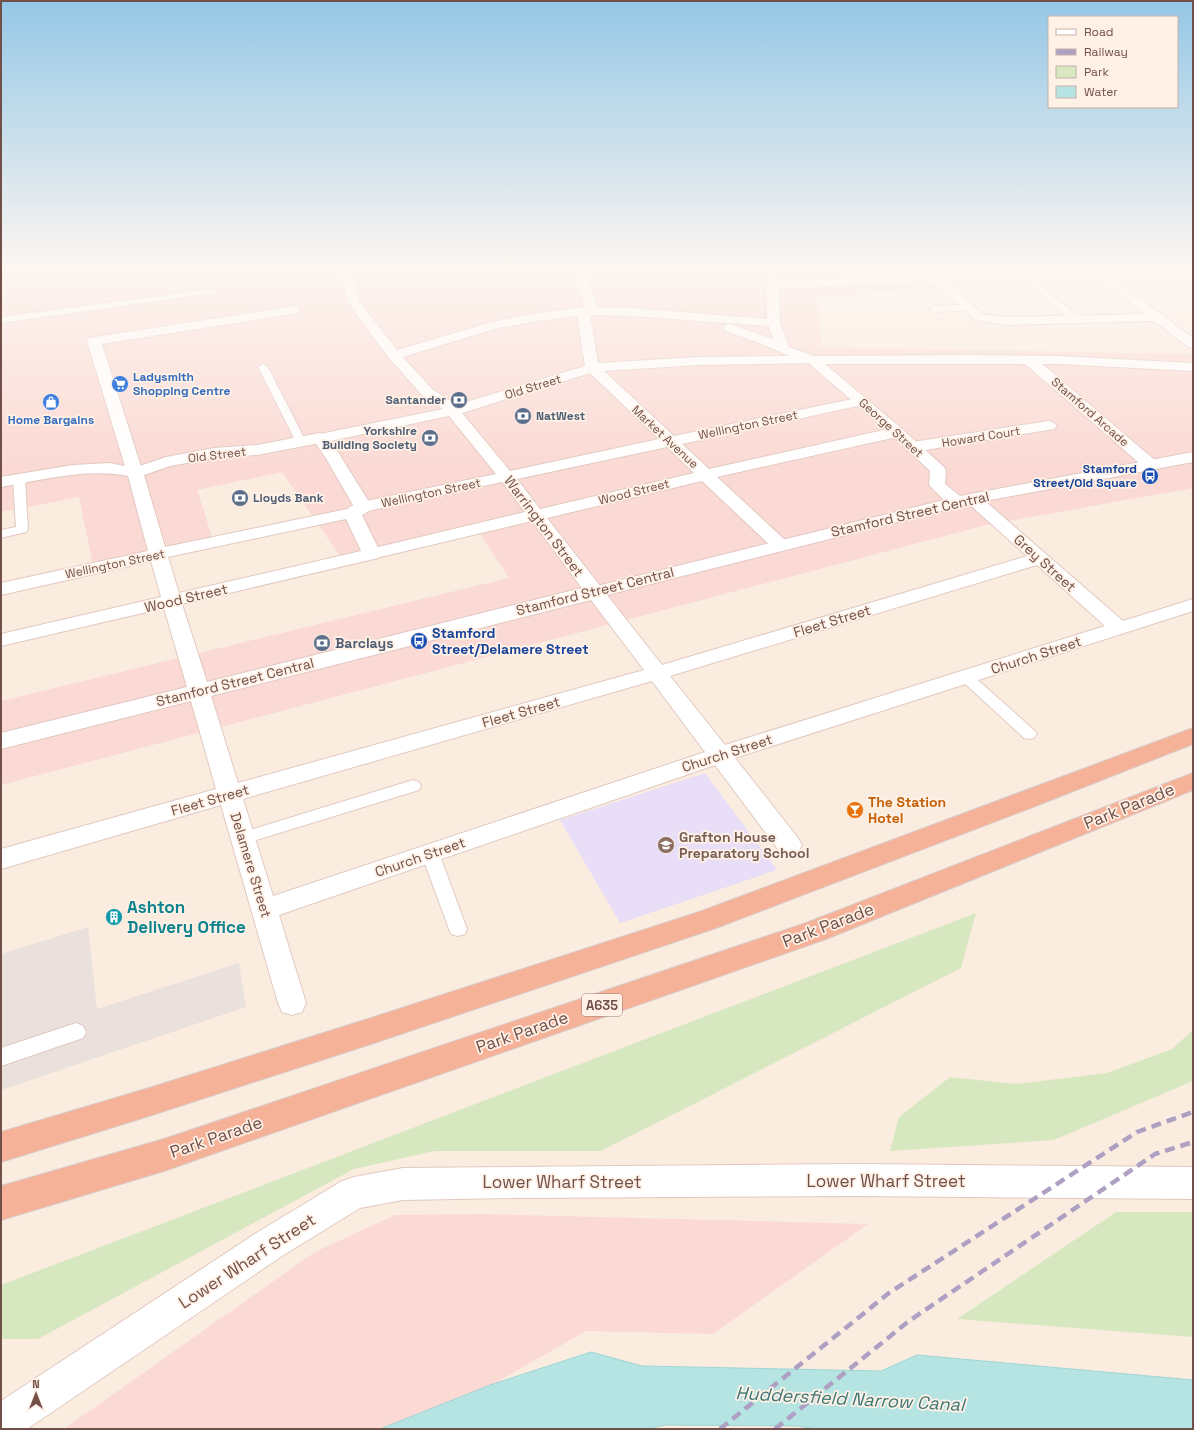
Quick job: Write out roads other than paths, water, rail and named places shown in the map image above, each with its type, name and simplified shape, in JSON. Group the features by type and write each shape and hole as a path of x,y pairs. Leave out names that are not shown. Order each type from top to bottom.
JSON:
{"highway":[{"path":"1,1147 149,1102 364,1033 707,920 1018,804 1193,736"},
{"name":"Park Parade","path":"1,1203 164,1155 816,931 1193,780"}],"street":[{"name":"Delamere Street","path":"128,336 94,341 200,690 292,1003"},
{"name":"Warrington Street","path":"379,336 394,355 427,392 449,406 506,476 789,845"},
{"path":"394,355 459,336"},
{"path":"590,336 592,368"},
{"path":"752,336 812,360"},
{"path":"778,336 783,349"},
{"path":"1182,336 1193,344"},
{"name":"Old Street","path":"135,473 166,462 214,453 257,450 453,411 592,368 698,361 812,360 1029,360 1193,367"},
{"name":"George Street","path":"812,360 898,432 938,470 937,484 946,494 965,499"},
{"name":"Stamford Arcade","path":"1029,360 1152,465"},
{"name":"Market Avenue","path":"592,368 780,545"},
{"name":"Wellington Street","path":"1,589 506,476 862,401"},
{"name":"Howard Court","path":"913,447 1049,426"},
{"name":"Wood Street","path":"1,640 536,516 705,475 898,432"},
{"path":"320,438 332,455 358,510 372,554"},
{"name":"Stamford Street Central","path":"1,740 965,499 1193,457"},
{"path":"1,482 73,470 110,468 135,473"},
{"name":"Grey Street","path":"965,499 1040,558 1119,628"},
{"name":"Fleet Street","path":"1,859 657,673 1040,558"},
{"name":"Church Street","path":"264,910 720,755 1193,605"},
{"name":"Lower Wharf Street","path":"1,1424 270,1244 354,1193 403,1184 523,1182 858,1180 1193,1183"}],"lane":[{"path":"263,367 301,442"},
{"path":"1,534 22,529 19,479"},
{"path":"966,677 1028,734"},
{"path":"243,838 413,786"},
{"path":"430,853 458,929"},
{"path":"1,1057 76,1032"}],"water":[{"name":"Huddersfield Narrow Canal","path":"591,1352 642,1366 881,1371 917,1355 1193,1380 1193,1429 818,1429 797,1426 666,1425 646,1429 380,1429 493,1384"}],"railway":[{"path":"720,1429 889,1293 1137,1132 1193,1112"},
{"path":"775,1429 909,1321 1155,1154 1193,1142"}],"place":[{"name":"Ladysmith Shopping Centre","path":"120,384"},
{"name":"Santander","path":"459,400"},
{"name":"Home Bargains","path":"51,402"},
{"name":"NatWest","path":"523,416"},
{"name":"Yorkshire Building Society","path":"430,438"},
{"name":"Stamford Street/Old Square","path":"1150,476"},
{"name":"Lloyds Bank","path":"240,498"},
{"name":"Stamford Street/Delamere Street","path":"419,641"},
{"name":"Barclays","path":"322,643"},
{"name":"The Station Hotel","path":"855,810"},
{"name":"Grafton House Preparatory School","path":"666,845"},
{"name":"Ashton Delivery Office","path":"114,917"}]}
